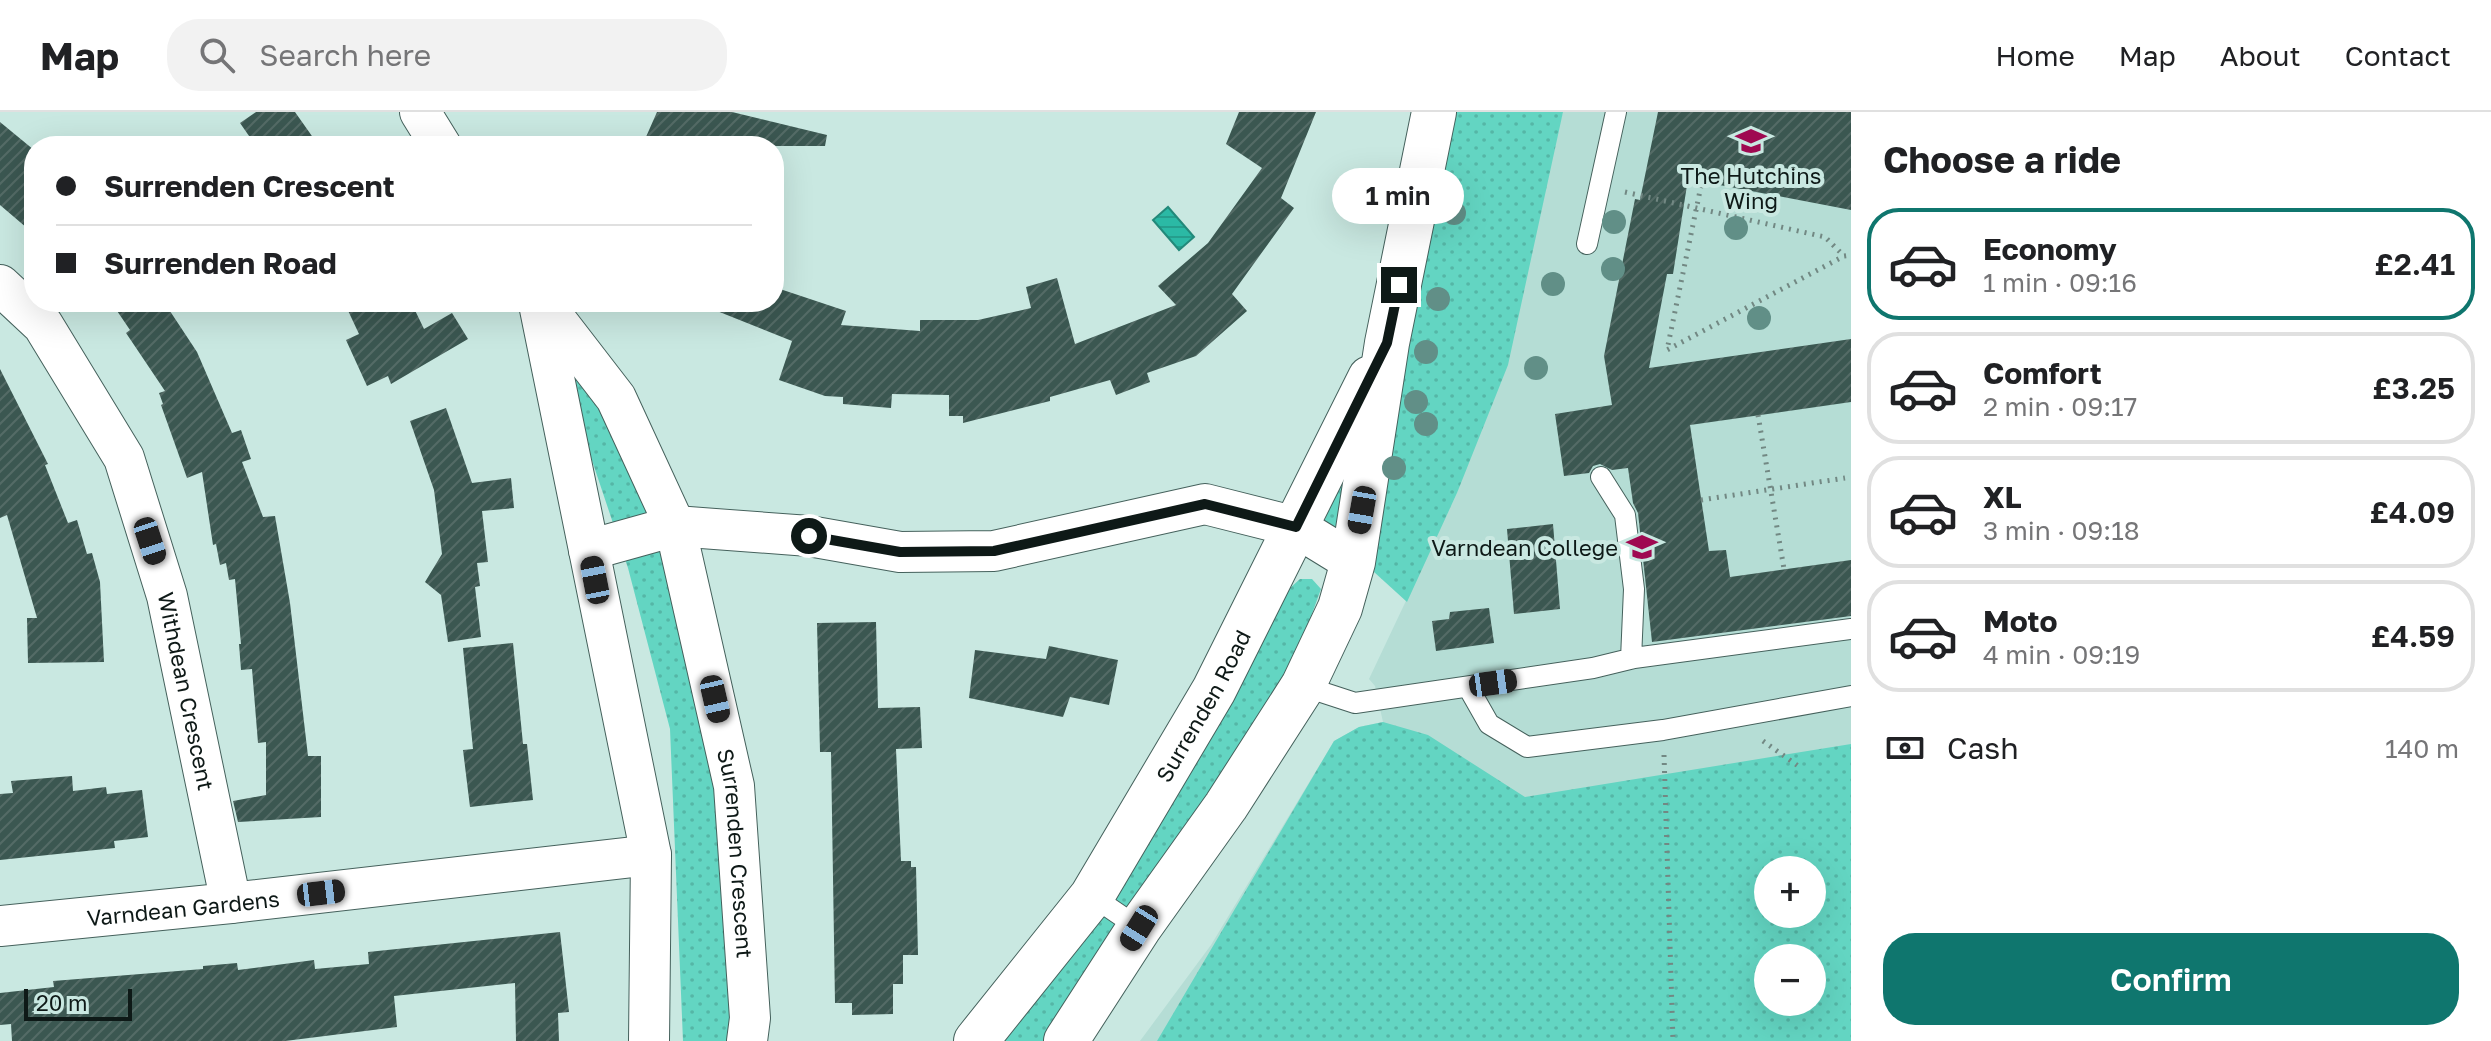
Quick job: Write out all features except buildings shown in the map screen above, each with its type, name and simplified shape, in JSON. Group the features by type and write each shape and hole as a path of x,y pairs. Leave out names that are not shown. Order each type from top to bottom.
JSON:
{"street":[{"path":"420,112 435,136"},
{"name":"Surrenden Road","path":"1066,1041 1139,928 1226,806 1303,686 1340,608 1353,562 1387,343 1434,112"},
{"name":"Withdean Crescent","path":"0,285 24,307"},
{"name":"Withdean Crescent","path":"29,312 43,325 124,458 167,596 231,903"},
{"name":"Surrenden Crescent","path":"542,312 651,855 649,1041"},
{"name":"Surrenden Crescent","path":"548,312 616,398 675,526 734,786 750,1018 747,1041"},
{"name":"Surrenden Road","path":"976,1041 1092,896 1214,690 1387,343"},
{"path":"589,550 675,526 809,536 900,552 994,551 1205,504 1296,527 1353,562"},
{"name":"Varndean Gardens","path":"0,926 651,855"}],"lane":[{"path":"1587,244 1616,112"},
{"path":"1601,477 1625,515 1634,589 1631,659"},
{"path":"1303,686 1355,703 1593,668 1631,659 1851,629"},
{"path":"1468,687 1489,724 1527,747 1663,730 1851,696"},
{"path":"1092,896 1139,928"}],"path":[{"path":"1599,186 1696,208 1825,237 1848,256 1667,350 1696,208 1701,186"},
{"path":"1758,415 1784,569"},
{"path":"1701,500 1845,478"},
{"path":"1663,730 1673,1041"},
{"path":"1761,739 1801,768"}],"shaded area":[{"path":"1454,112 1563,112 1508,365 1457,493 1407,602 1374,572 1406,345"},
{"name":"Varndean College","path":"1563,112 1851,112 1851,1041 1140,1041 1211,945 1334,741 1359,727 1383,722 1375,686 1369,679 1457,493"},
{"path":"1168,207 1194,237 1179,250 1153,220"},
{"path":"542,312 547,312 616,398 731,787 732,1018 729,1041 683,1041 670,729 628,568"},
{"path":"1347,460 1354,462 1334,536 1324,522"},
{"path":"1300,579 1312,579 1321,589 1279,705 1049,1041 995,1041 1211,729 1290,588"},
{"path":"1383,722 1428,735 1525,797 1851,744 1851,1041 1157,1041 1334,741 1359,727"}],"place":[{"name":"The Hutchins Wing","path":"1751,141"},
{"name":"Varndean College","path":"1642,547"}],"route":[{"path":"809,536 900,552 994,551 1205,504 1296,527 1387,343 1399,285"}]}
